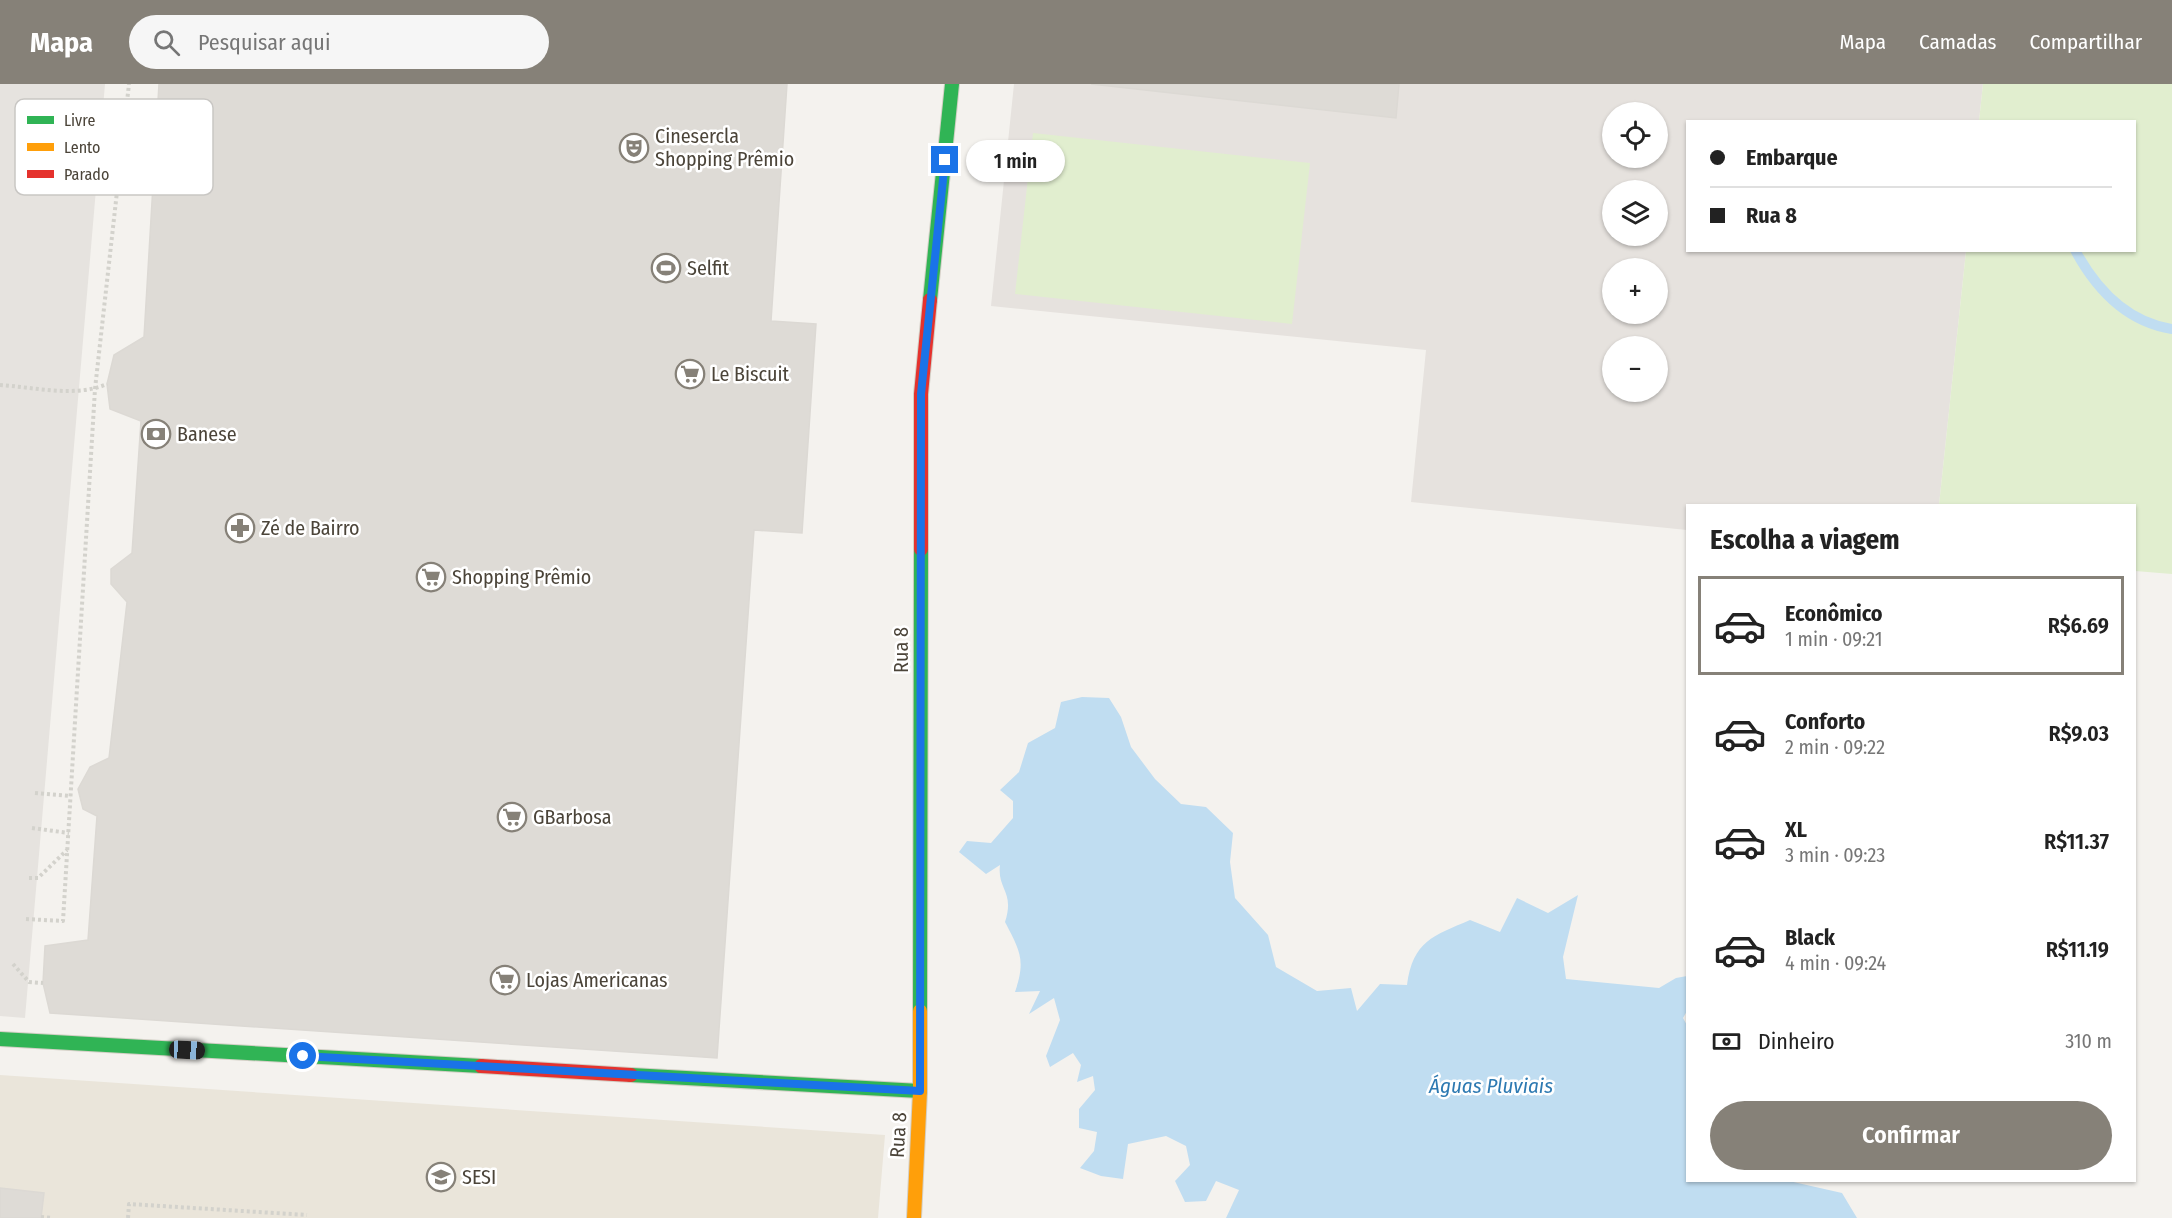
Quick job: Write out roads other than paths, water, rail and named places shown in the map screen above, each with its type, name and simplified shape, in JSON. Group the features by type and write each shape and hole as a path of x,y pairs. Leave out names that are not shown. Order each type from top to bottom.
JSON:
{"street":[{"name":"Rua 8","path":"914,1218 920,1091 921,394 952,84"},
{"path":"0,1039 920,1091"}],"water":[{"name":"Águas Pluviais","path":"1082,697 1109,698 1121,717 1131,747 1155,779 1181,804 1206,807 1233,833 1230,862 1235,898 1268,935 1276,967 1317,991 1351,988 1357,1011 1380,984 1407,985 1414,959 1420,949 1435,936 1470,920 1500,932 1517,898 1548,913 1578,895 1563,957 1566,979 1659,988 1676,978 1686,976 1686,1013 1683,1018 1686,1023 1686,1182 1793,1182 1842,1193 1857,1218 1226,1218 1239,1190 1216,1181 1206,1201 1185,1202 1175,1181 1190,1165 1186,1146 1166,1136 1128,1144 1123,1179 1101,1176 1080,1168 1094,1151 1097,1132 1079,1128 1079,1109 1095,1090 1093,1076 1077,1082 1081,1065 1073,1053 1050,1067 1046,1056 1060,1020 1054,998 1029,1014 1040,991 1015,992 1021,963 1018,948 1005,922 1008,904 1001,880 1000,865 986,874 959,852 967,841 991,843 1013,818 1013,801 1000,790 1019,772 1028,743 1055,728 1061,702"}],"waterway":[{"path":"2076,252 2093,278 2114,302 2141,319 2172,329"}],"place":[{"name":"Cinesercla Shopping Prêmio","path":"634,148"},
{"name":"Selfit","path":"666,268"},
{"name":"Le Biscuit","path":"690,374"},
{"name":"Banese","path":"156,434"},
{"name":"Zé de Bairro","path":"240,528"},
{"name":"Shopping Prêmio","path":"431,577"},
{"name":"GBarbosa","path":"512,817"},
{"name":"Lojas Americanas","path":"505,980"},
{"name":"SESI","path":"441,1177"}]}
